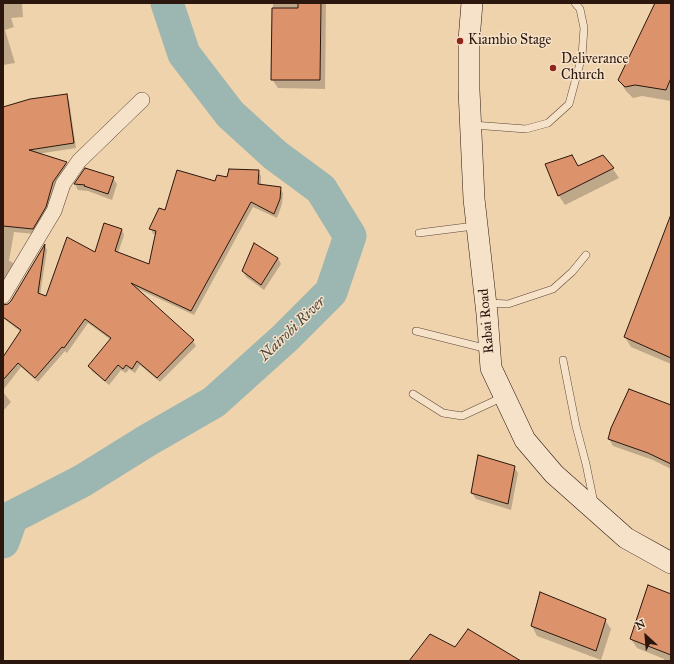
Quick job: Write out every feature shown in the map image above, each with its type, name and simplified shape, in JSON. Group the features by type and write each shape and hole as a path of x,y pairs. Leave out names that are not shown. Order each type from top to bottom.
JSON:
{"main road":[{"name":"Rabai Road","path":"472,3 469,40 470,125 474,199 486,303 491,368 525,440 554,474 626,538 671,563"}],"street":[{"path":"3,296 54,211 64,184 79,161 142,100"}],"lane":[{"path":"470,125 526,129 548,123 569,104 582,56 584,28 580,9 575,3"},
{"path":"419,232 477,225"},
{"path":"486,303 508,304 553,289 572,272 586,255"},
{"path":"416,331 490,350"},
{"path":"563,360 576,426 596,511"},
{"path":"413,394 443,413 462,416 504,397"}],"building":[{"path":"298,3 321,3 320,80 271,80 272,8 298,8"},
{"path":"655,3 671,3 671,78 666,90 635,85 625,87 618,80"},
{"path":"67,94 74,143 29,150 67,162 53,182 46,207 33,229 3,226 3,107 30,99"},
{"path":"572,155 578,166 603,155 614,168 558,196 545,164"},
{"path":"85,168 114,177 108,194 84,186 85,185 74,184"},
{"path":"229,169 259,170 258,184 281,187 280,199 274,214 251,202 191,311 131,283 194,340 157,378 137,361 132,369 126,365 123,369 118,365 105,381 88,366 111,338 85,319 64,348 62,347 35,378 18,363 3,380 3,357 21,330 3,317 3,305 8,304 11,301 45,244 38,293 46,296 67,237 95,252 104,223 122,229 115,251 149,264 156,231 149,229 159,208 165,210 177,170 215,181 217,175 227,177"},
{"path":"671,217 671,358 624,337"},
{"path":"254,243 278,258 261,285 242,271"},
{"path":"629,389 671,405 671,464 648,453 608,439 611,428"},
{"path":"478,455 515,466 508,504 471,493"},
{"path":"648,585 671,594 671,655 630,639"},
{"path":"540,592 606,619 596,651 531,626"},
{"path":"468,629 521,661 409,661 430,634 455,647"}],"waterway":[{"name":"Nairobi River","path":"3,542 12,517 82,481 148,440 214,402 285,338 331,292 350,236 321,189 275,155 230,114 184,54 167,3"}],"place":[{"name":"Kiambio Stage","path":"460,41"},
{"name":"Deliverance Church","path":"553,68"}]}
